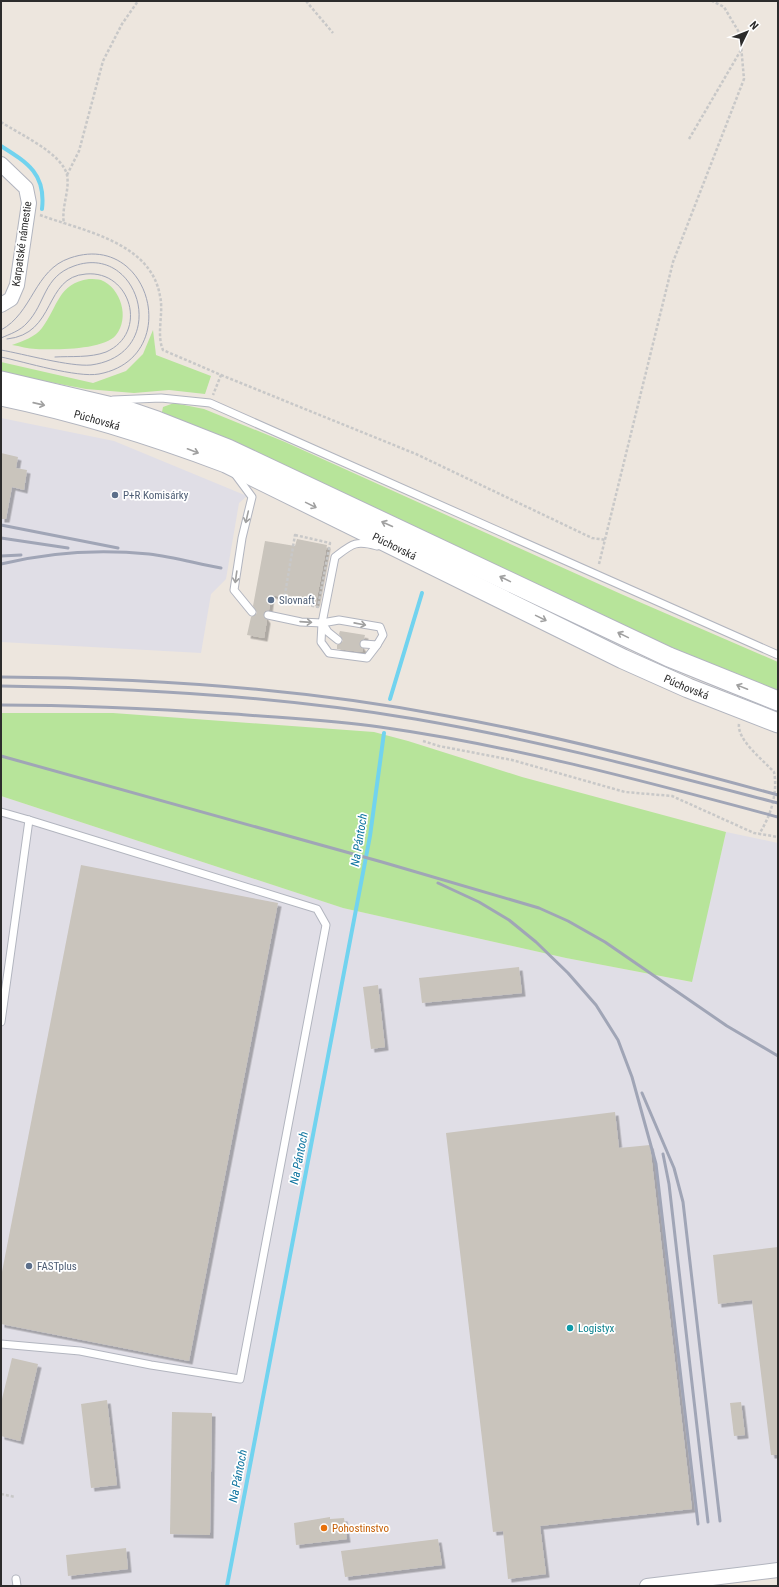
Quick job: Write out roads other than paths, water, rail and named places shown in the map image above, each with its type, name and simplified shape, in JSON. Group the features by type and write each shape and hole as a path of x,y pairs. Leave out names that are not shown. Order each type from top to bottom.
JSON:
{"main road":[{"name":"Púchovská","path":"1,380 93,401 157,421 228,449 669,657 778,701"},
{"name":"Púchovská","path":"1,396 114,423 157,437 226,463 638,665 703,694 778,723"}],"street":[{"name":"Karpatské námestie","path":"1,164 26,188 28,195 28,211 17,285 11,298 1,305"},
{"path":"647,1586 778,1570"}],"lane":[{"path":"93,401 162,398 210,403 778,655"},
{"path":"226,463 252,496 242,538 234,590 252,612"},
{"path":"268,615 301,622 322,623 339,620 380,628 383,635 367,658 328,653 321,642 322,623 335,557 353,543 364,543 384,549 458,578"},
{"path":"322,623 328,632 338,640"},
{"path":"364,644 377,645"},
{"path":"1,812 317,909 326,925 240,1379 151,1365 80,1351 1,1344"},
{"path":"1,1022 29,820"}],"waterway":[{"name":"Na Pántoch","path":"1,146 27,164 38,178 41,187 42,209"},
{"name":"Na Pántoch","path":"390,699 422,593"},
{"name":"Na Pántoch","path":"227,1586 370,836 384,733"}],"tram line":[{"path":"1,330 12,323 49,272 58,264 70,258 98,254 121,262 137,278 147,300 149,323 142,345 125,363 99,374 89,375 65,372 1,357"},
{"path":"1,338 24,326 33,315 46,291 56,277 74,266 97,263 116,270 130,284 138,302 139,323 132,342 116,357 91,365 82,365 59,362 1,350"},
{"path":"7,339 23,335 34,327 43,317 55,295 72,277 86,274 102,275 114,282 123,292 129,304 130,318 127,331 119,343 106,352 100,354 55,357"}],"railway":[{"path":"1,525 118,548"},
{"path":"1,538 68,548"},
{"path":"1,564 56,554 112,552 158,555 221,568"},
{"path":"1,556 21,555"},
{"path":"1,677 169,682 225,686 336,698 392,706 489,724 572,742 778,795"},
{"path":"1,686 157,691 312,704 364,711 461,727 507,737 643,768 778,803"},
{"path":"1,705 176,710 307,719 380,727 481,744 580,766 778,817"},
{"path":"1,756 382,862 539,908 568,921 605,942 727,1026 778,1056"},
{"path":"438,883 479,902 509,920 536,942 568,973 596,1005 618,1040 632,1077 656,1164 698,1524"},
{"path":"642,1093 674,1168 683,1202 720,1521"},
{"path":"663,1154 669,1184 708,1522"}],"place":[{"name":"P+R Komisárky","path":"115,495"},
{"name":"Slovnaft","path":"271,600"},
{"name":"FASTplus","path":"29,1266"},
{"name":"Logistyx","path":"570,1328"},
{"name":"Pohostinstvo","path":"324,1528"}]}
